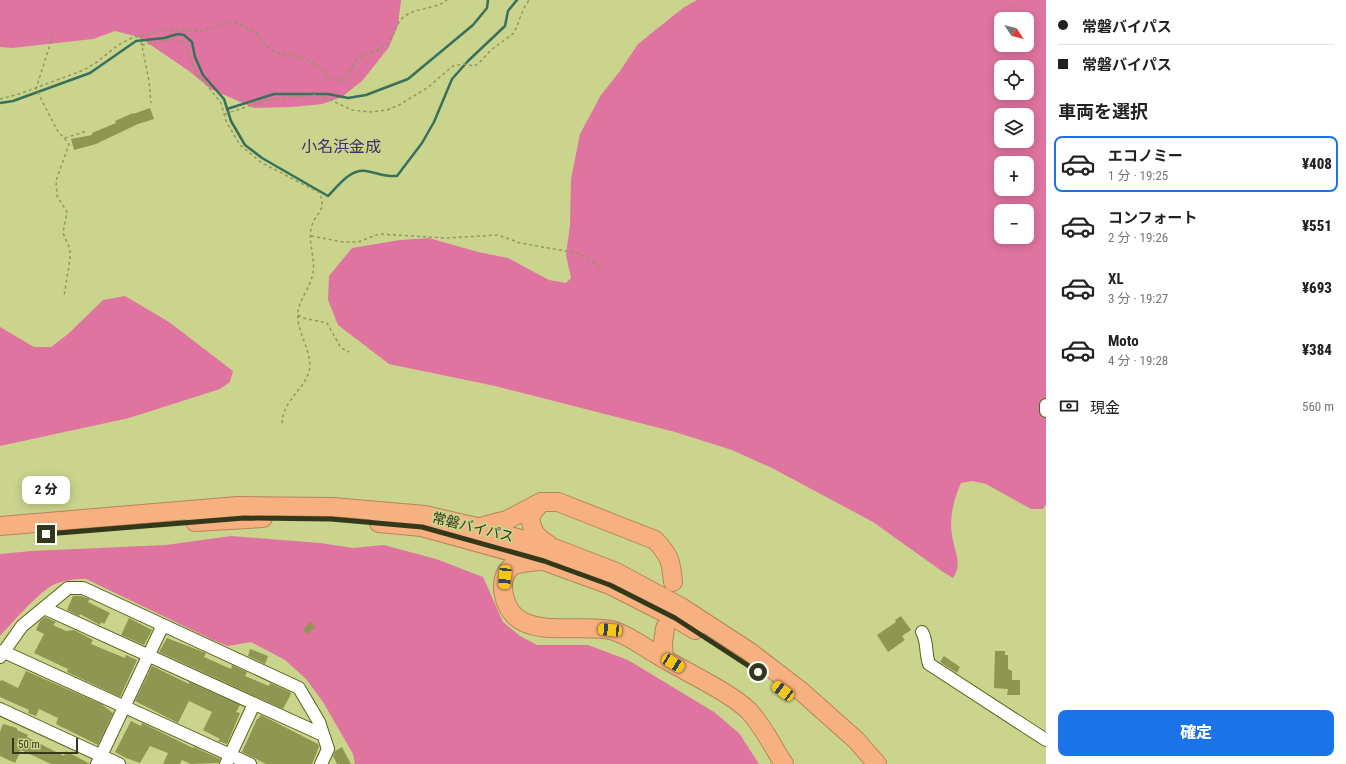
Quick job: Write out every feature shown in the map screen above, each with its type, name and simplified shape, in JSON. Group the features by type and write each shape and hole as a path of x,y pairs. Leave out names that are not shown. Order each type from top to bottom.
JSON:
{"highway":[{"path":"541,502 530,516 531,525 536,536 549,554 511,568 505,577 504,592 507,607 517,618 526,623 541,627 610,630 632,639 730,697 749,712 758,723 784,764"},
{"path":"505,577 492,555 476,534 541,502 558,502 655,540 667,552 671,562 673,582"},
{"name":"常磐バイパス","path":"0,526 237,506 332,507 425,515 476,534 616,572 681,607 750,652 802,692 856,740 877,764"},
{"name":"常磐バイパス","path":"0,538 260,518 331,519 422,527 476,534"},
{"name":"常磐バイパス","path":"549,554 675,618 746,663 796,701 862,764"},
{"path":"664,659 663,643 665,628"}],"street":[{"path":"1046,405 1046,411"},
{"path":"250,764 228,759 124,707 1,654 22,626 68,588 83,588 299,688 319,722 328,749 321,764"},
{"path":"44,608 323,735"},
{"path":"99,760 163,625"},
{"path":"922,632 926,639 926,656 929,664 1046,740"},
{"path":"228,759 254,704"},
{"path":"0,709 99,760 119,764"}],"path":[{"path":"0,99 84,70 97,62 118,45 140,36 178,29 204,30 223,23 234,22 256,32 270,48 277,53 299,56 312,62 329,78 338,81 346,78 358,59 368,54 378,52 386,45 391,39 395,27 404,16 416,10 438,6 447,0"},
{"path":"225,114 267,100 315,95 324,97 352,110 369,112 387,110 422,92 437,81 452,66 464,64 474,66 480,62 491,50 514,33 524,8 529,0"},
{"path":"53,35 36,89 39,99 57,130 69,144 56,182 56,190 67,212 63,232 70,249 69,269 64,296"},
{"path":"140,36 150,88 151,103"},
{"path":"142,45 174,39 184,42 194,69 219,100 225,114 226,121 236,139 253,157 320,193 323,206 312,226 311,236 313,276 300,305 298,316 309,363 309,372 286,408 282,424"},
{"path":"64,138 87,132"},
{"path":"311,236 343,242 358,242 379,234 446,238 498,235 520,243 577,253 590,260 603,270"},
{"path":"298,316 327,323 341,348 349,352"}],"shaded area":[{"path":"0,0 401,0 398,25 389,47 363,80 342,97 322,104 292,107 254,108 211,89 189,71 139,37 115,31 93,39 12,48 0,47"},
{"path":"697,0 1046,0 1046,504 1043,509 1031,509 986,484 972,481 961,483 954,502 951,522 952,535 958,562 956,573 953,578 873,522 772,468 732,450 675,432 495,386 389,364 338,325 328,300 329,276 352,248 400,240 429,238 478,252 508,258 549,280 566,283 571,278 566,255 570,225 571,179 580,134 601,95 620,71 638,44 683,8"},
{"path":"125,296 169,322 233,371 230,382 220,389 129,418 0,446 0,327 34,347 51,347 68,334 103,300"},
{"path":"231,536 320,543 353,548 384,545 436,559 483,577 503,622 520,636 537,645 588,645 628,660 714,712 739,733 759,764 355,764 353,754 323,702 306,679 285,660 251,642 228,646 213,640 86,579 61,582 53,585 25,609 0,636 0,554 31,551 166,545"}],"building":[{"path":"150,108 154,119 138,124 96,144 74,150 71,139 92,135 92,133 116,123 115,121 133,113"},
{"path":"73,596 81,596 90,599 88,602 110,613 104,624 101,622 100,625 80,614 79,616 67,610"},
{"path":"901,616 911,630 902,636 905,640 888,652 877,635 896,622 895,620"},
{"path":"45,617 56,622 53,625 66,631 74,630 93,640 91,644 125,658 126,655 137,660 120,697 67,672 68,669 34,653 44,634 36,630 40,621"},
{"path":"129,618 152,630 144,645 121,635"},
{"path":"310,622 315,627 307,634 303,630"},
{"path":"167,638 206,653 204,657 231,669 232,665 247,672 245,676 269,686 270,683 290,692 291,694 283,709 159,652"},
{"path":"250,649 268,656 265,664 248,656"},
{"path":"995,651 1005,651 1005,655 1008,655 1008,669 1012,671 1012,680 1020,680 1020,695 1007,695 1008,689 994,688"},
{"path":"944,656 960,667 957,673 940,662"},
{"path":"152,666 189,684 189,682 240,705 236,712 240,713 227,744 218,741 220,739 203,730 212,712 189,701 178,723 135,701"},
{"path":"26,671 101,704 113,713 98,745 56,724 58,718 39,709 36,716 28,713 29,710 0,697 0,681 2,680 18,688"},
{"path":"261,715 318,744 319,747 312,764 266,764 242,752 257,719"},
{"path":"131,721 141,726 142,723 193,748 194,747 220,759 219,763 191,764 182,760 180,764 163,764 168,753 150,746 140,763 126,758 115,752"},
{"path":"3,724 17,728 17,730 28,735 27,737 64,756 66,751 90,764 51,764 21,750 15,763 0,756 0,732"},
{"path":"342,747 351,764 337,764 333,756 335,751"}],"waterway":[{"path":"227,109 274,94 328,94 348,98 366,95 408,79 473,25 487,8 488,0"},
{"path":"0,103 13,101 90,73 136,41 164,38 178,34 184,35 192,42 195,57 203,75 224,99 231,121 245,145 262,158 328,196 350,175 360,171 397,176 422,143 434,122 452,79 468,61 505,26 508,11 517,0"}],"district":[{"name":"小名浜金成","path":"341,146"}],"route":[{"path":"46,534 244,518 331,519 422,527 544,561 610,585 675,618 758,672"}]}
